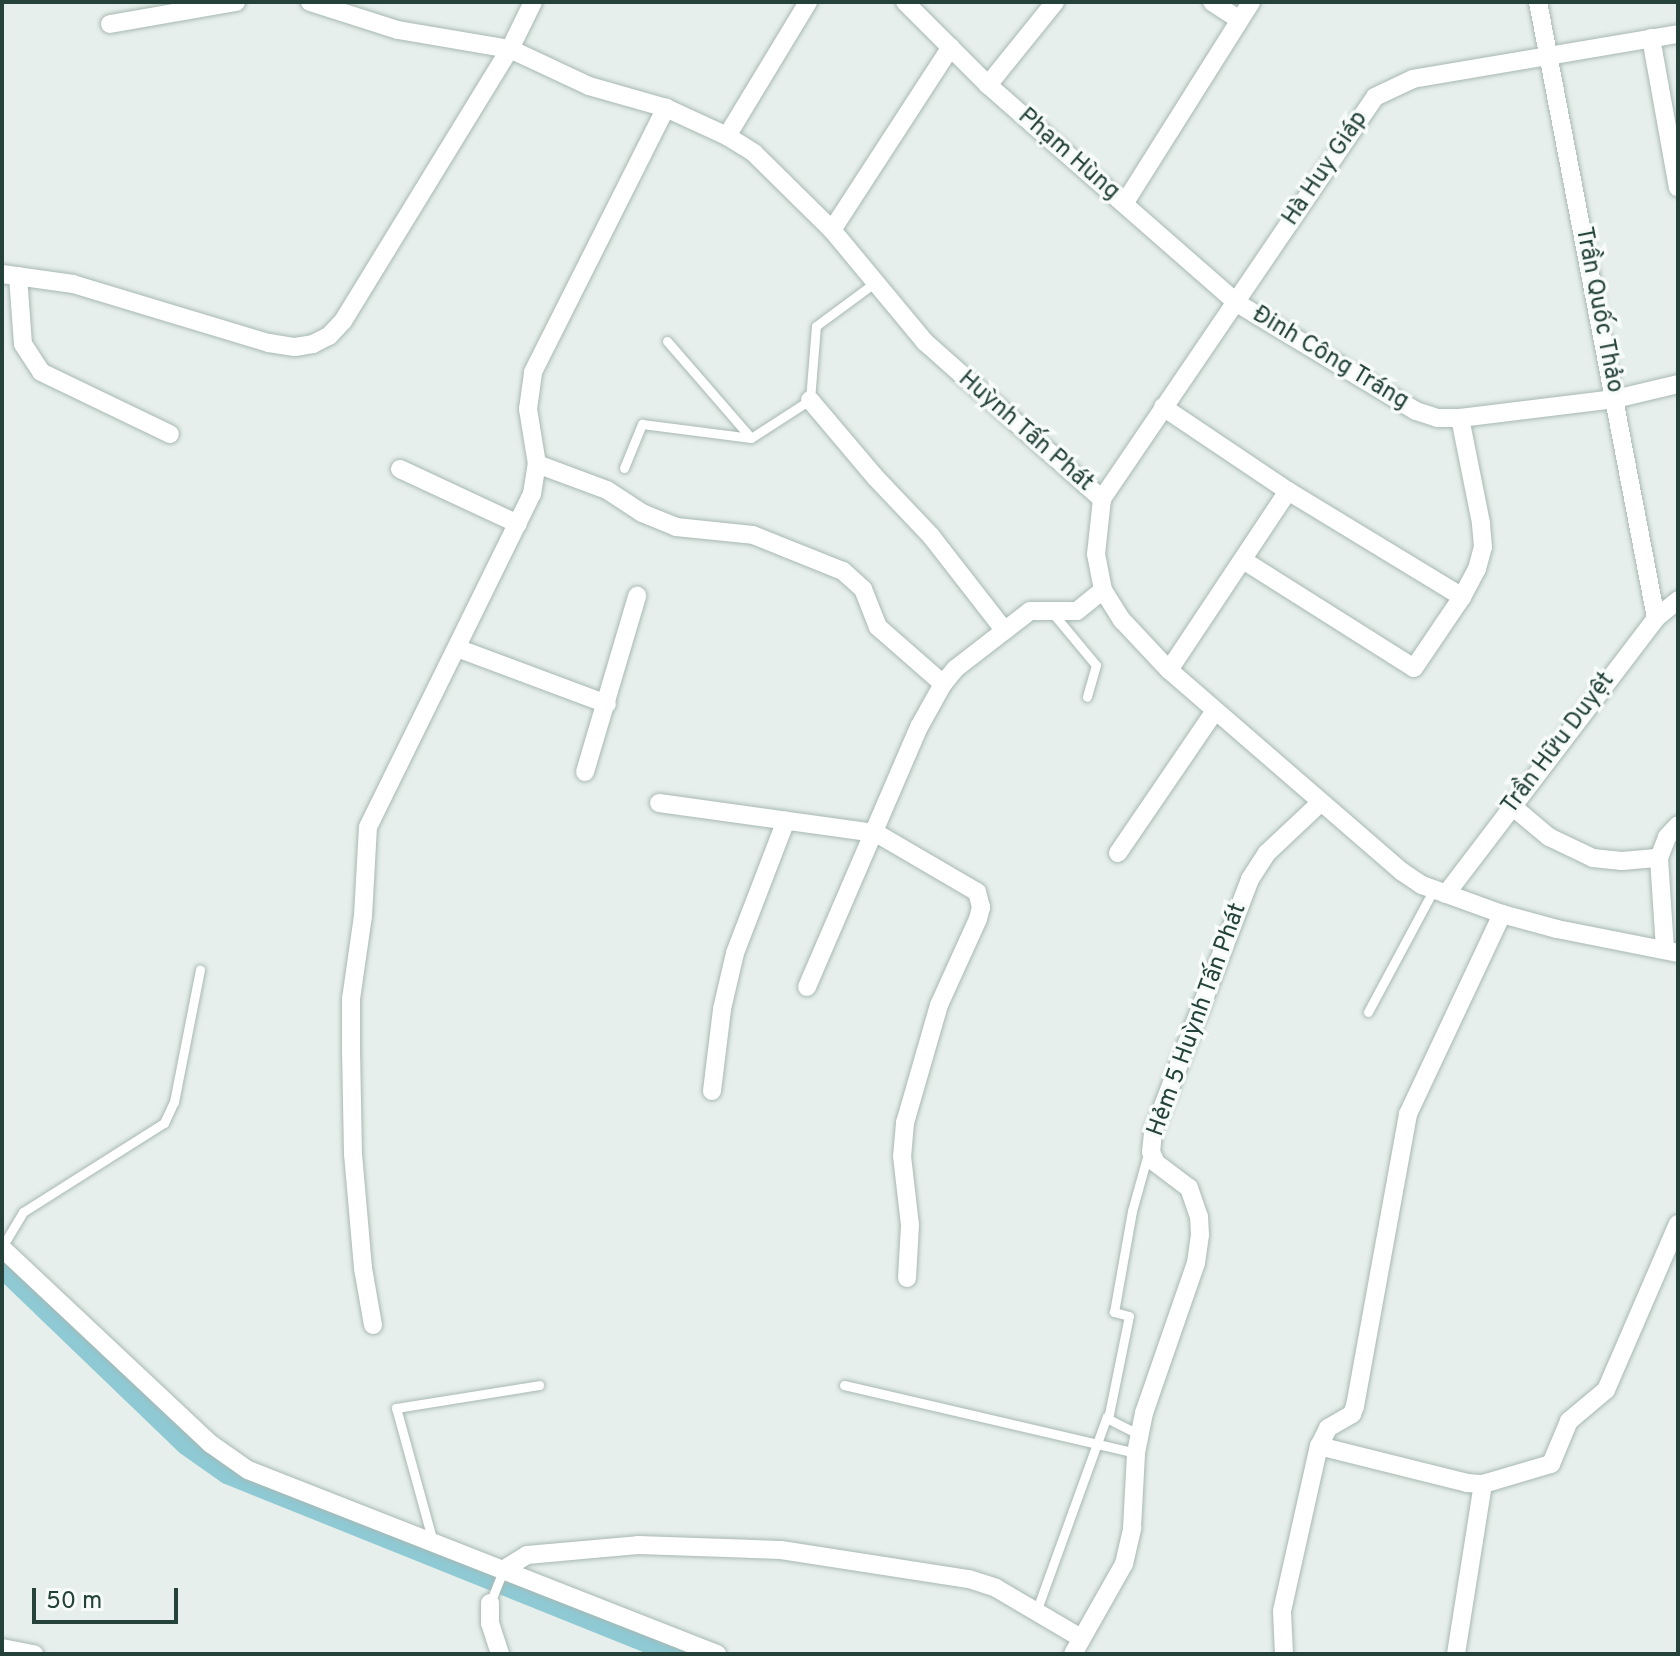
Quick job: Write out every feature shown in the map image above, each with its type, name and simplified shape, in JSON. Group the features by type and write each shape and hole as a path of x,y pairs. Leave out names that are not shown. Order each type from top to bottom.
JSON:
{"street":[{"path":"110,24 236,2"},
{"name":"Huỳnh Tấn Phát","path":"310,2 398,30 510,49 589,86 666,108 727,136 754,153 832,230 925,342 1102,499 1096,554 1103,590 1122,620 1169,670 1320,803 1401,871 1440,892 1557,929 1671,951"},
{"path":"170,434 41,372 23,344 10,275 104,292 269,343 295,347 313,344 343,321 510,49 533,2"},
{"path":"727,136 808,2"},
{"name":"Phạm Hùng","path":"905,2 988,85 1237,303"},
{"path":"988,85 1055,2"},
{"path":"1212,2 1238,19"},
{"path":"1124,204 1251,2"},
{"name":"Trần Quốc Thảo","path":"1538,2 1656,618"},
{"name":"Hà Huy Giáp","path":"1102,499 1375,97 1413,79 1678,34"},
{"path":"1651,38 1678,188"},
{"path":"832,230 951,47"},
{"path":"373,1325 363,1268 353,1154 351,1054 351,999 363,916 365,848 376,807 532,494 537,464 528,409 533,372 666,108"},
{"name":"Đinh Công Tráng","path":"1237,303 1416,411 1437,418 1460,418 1615,399 1678,384"},
{"path":"810,400 876,478 931,536 1005,631"},
{"path":"1163,407 1288,491 1462,597"},
{"path":"1243,560 1414,668 1462,597 1477,569 1483,547 1460,418"},
{"path":"537,464 607,490 659,522 693,530 753,535 843,571 863,589 878,627 943,684"},
{"path":"400,469 518,524"},
{"path":"1169,670 1288,491"},
{"path":"807,987 876,833 919,727 943,684 955,669 1030,611 1077,611 1103,590"},
{"path":"585,772 637,596"},
{"name":"Trần Hữu Duyệt","path":"1440,892 1512,806 1656,618 1678,600"},
{"path":"457,648 607,704"},
{"path":"1118,853 1215,711"},
{"path":"659,803 876,833 977,892 980,899 978,919 939,1005 905,1123 902,1156 910,1225 907,1278"},
{"name":"Hẻm 5 Huỳnh Tấn Phát","path":"1077,1646 1124,1564 1132,1528 1138,1444 1154,1381 1196,1263 1199,1217 1189,1188 1156,1163 1150,1143 1250,879 1267,853 1320,803"},
{"path":"1512,806 1549,837 1593,858 1622,861 1659,858"},
{"path":"712,1091 722,1009 735,953 786,820"},
{"path":"1671,951 1659,858 1667,837 1678,825"},
{"path":"1284,1654 1282,1611 1319,1446 1328,1428 1352,1414 1355,1406 1408,1114 1502,914"},
{"path":"1319,1446 1467,1483 1483,1484 1551,1464 1569,1421 1606,1390 1678,1224"},
{"path":"2,1247 231,1458 248,1470 717,1654"},
{"path":"1456,1654 1483,1484"},
{"path":"503,1570 527,1555 638,1545 781,1550 949,1573 996,1588 1036,1612 1077,1646"},
{"path":"490,1603 490,1623 500,1654"},
{"path":"2,1648 34,1654"}],"lane":[{"path":"624,468 642,424 751,438 810,400 816,326 877,281"},
{"path":"667,341 751,438"},
{"path":"1051,611 1096,665 1087,697"},
{"path":"1368,1012 1440,892"},
{"path":"2,1247 23,1212 164,1123 174,1102 200,970"},
{"path":"1138,1444 1108,1419 1129,1316 1114,1312 1132,1211 1150,1143"},
{"path":"433,1543 396,1408 539,1385"},
{"path":"844,1385 1095,1443 1138,1444"},
{"path":"1036,1612 1095,1443 1109,1412"},
{"path":"490,1603 503,1570"}],"waterway":[{"path":"2,1268 186,1445 227,1474 674,1654"}]}
